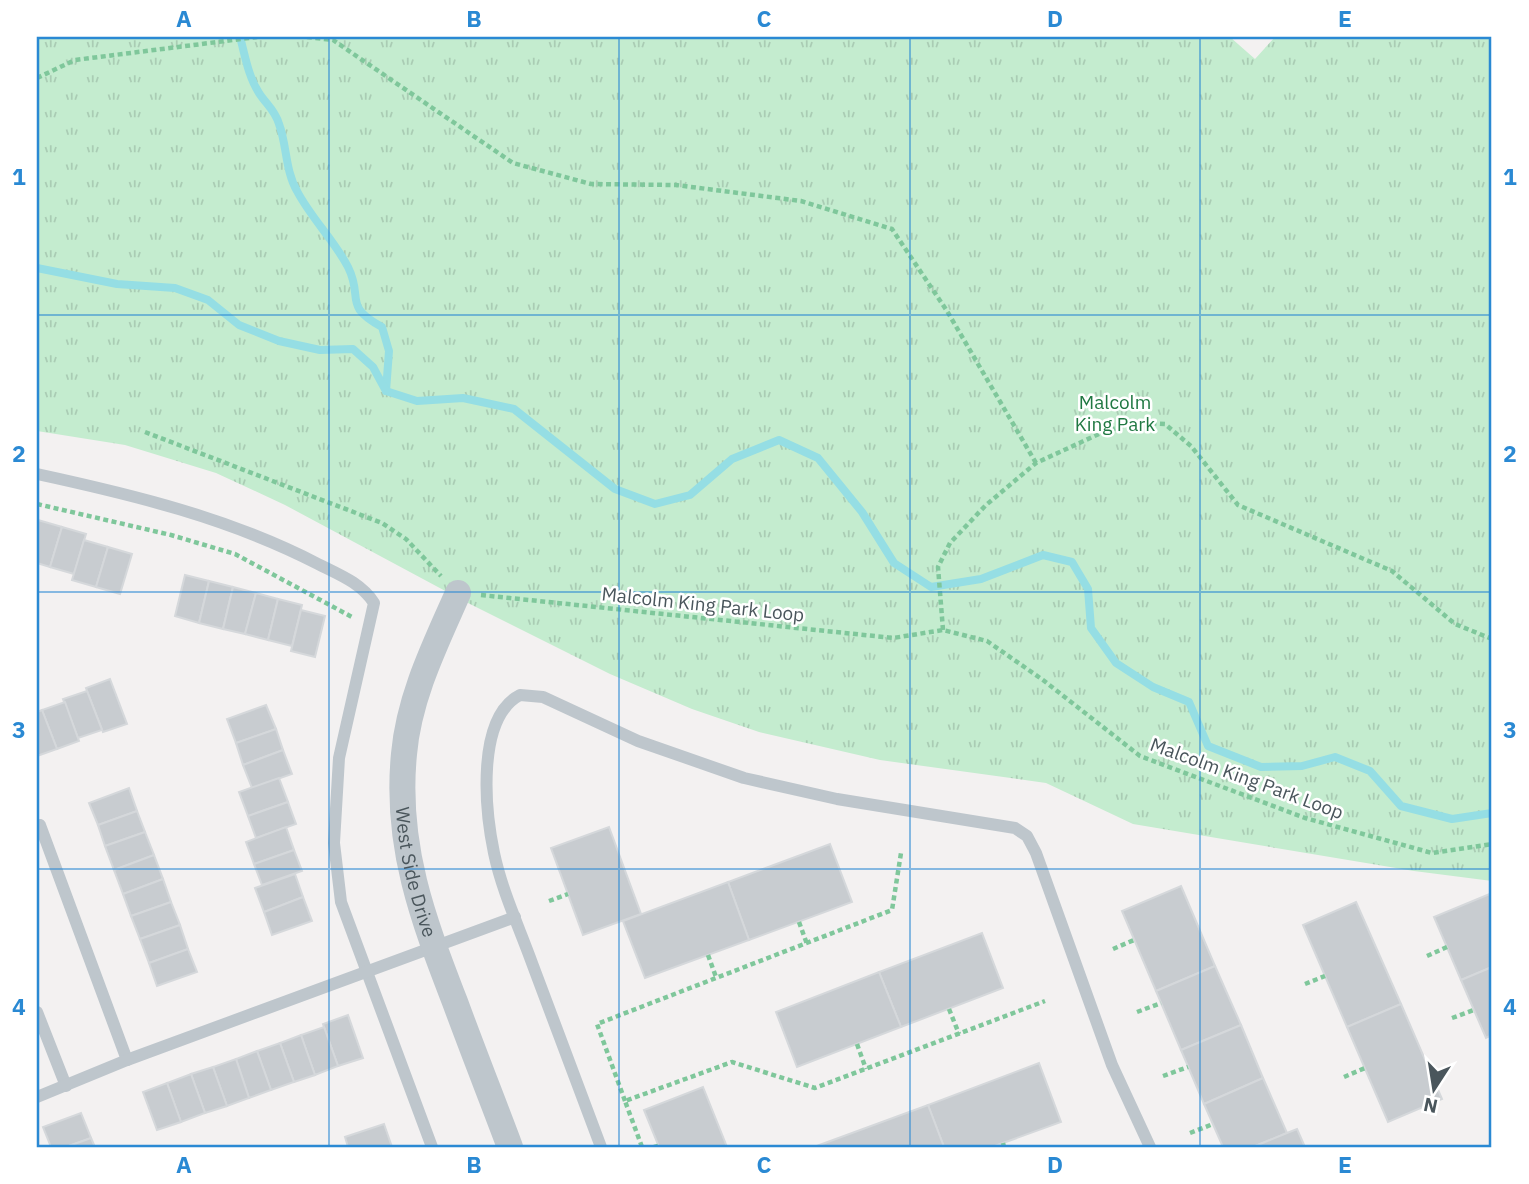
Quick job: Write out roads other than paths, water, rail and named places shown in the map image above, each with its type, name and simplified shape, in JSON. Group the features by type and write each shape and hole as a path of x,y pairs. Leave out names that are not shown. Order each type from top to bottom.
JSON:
{"street":[{"name":"West Side Drive","path":"458,593 417,690 404,752 402,833 412,880 434,947 510,1147"}],"lane":[{"path":"37,474 184,509 273,541 364,588 374,603 372,622 339,758 334,843 341,902 432,1147"},
{"path":"601,1147 515,917 494,855 489,829 488,782 496,720 502,709 520,695 543,696 638,741 744,778 837,799 1015,828 1027,836 1036,853 1112,1065 1150,1147"},
{"path":"37,827 40,825 127,1060"},
{"path":"37,1097 127,1060 515,917"},
{"path":"37,1012 66,1086"}],"waterway":[{"path":"240,37 252,80 273,111 282,132 293,183 348,267 358,307 382,327 389,351 386,391"},
{"path":"37,268 117,284 175,288 208,300 239,325 279,341 320,350 353,349 373,367 386,391 417,401 463,398 514,409 615,489 655,504 690,495 732,459 779,440 818,458 862,512 894,563 931,587 981,579 1043,555 1072,562 1088,589 1091,628 1116,663 1153,687 1189,702 1208,746 1261,767 1302,766 1335,757 1370,771 1401,806 1452,819 1492,813"}],"park label":[{"name":"Malcolm King Park","path":"1115,413"}]}
